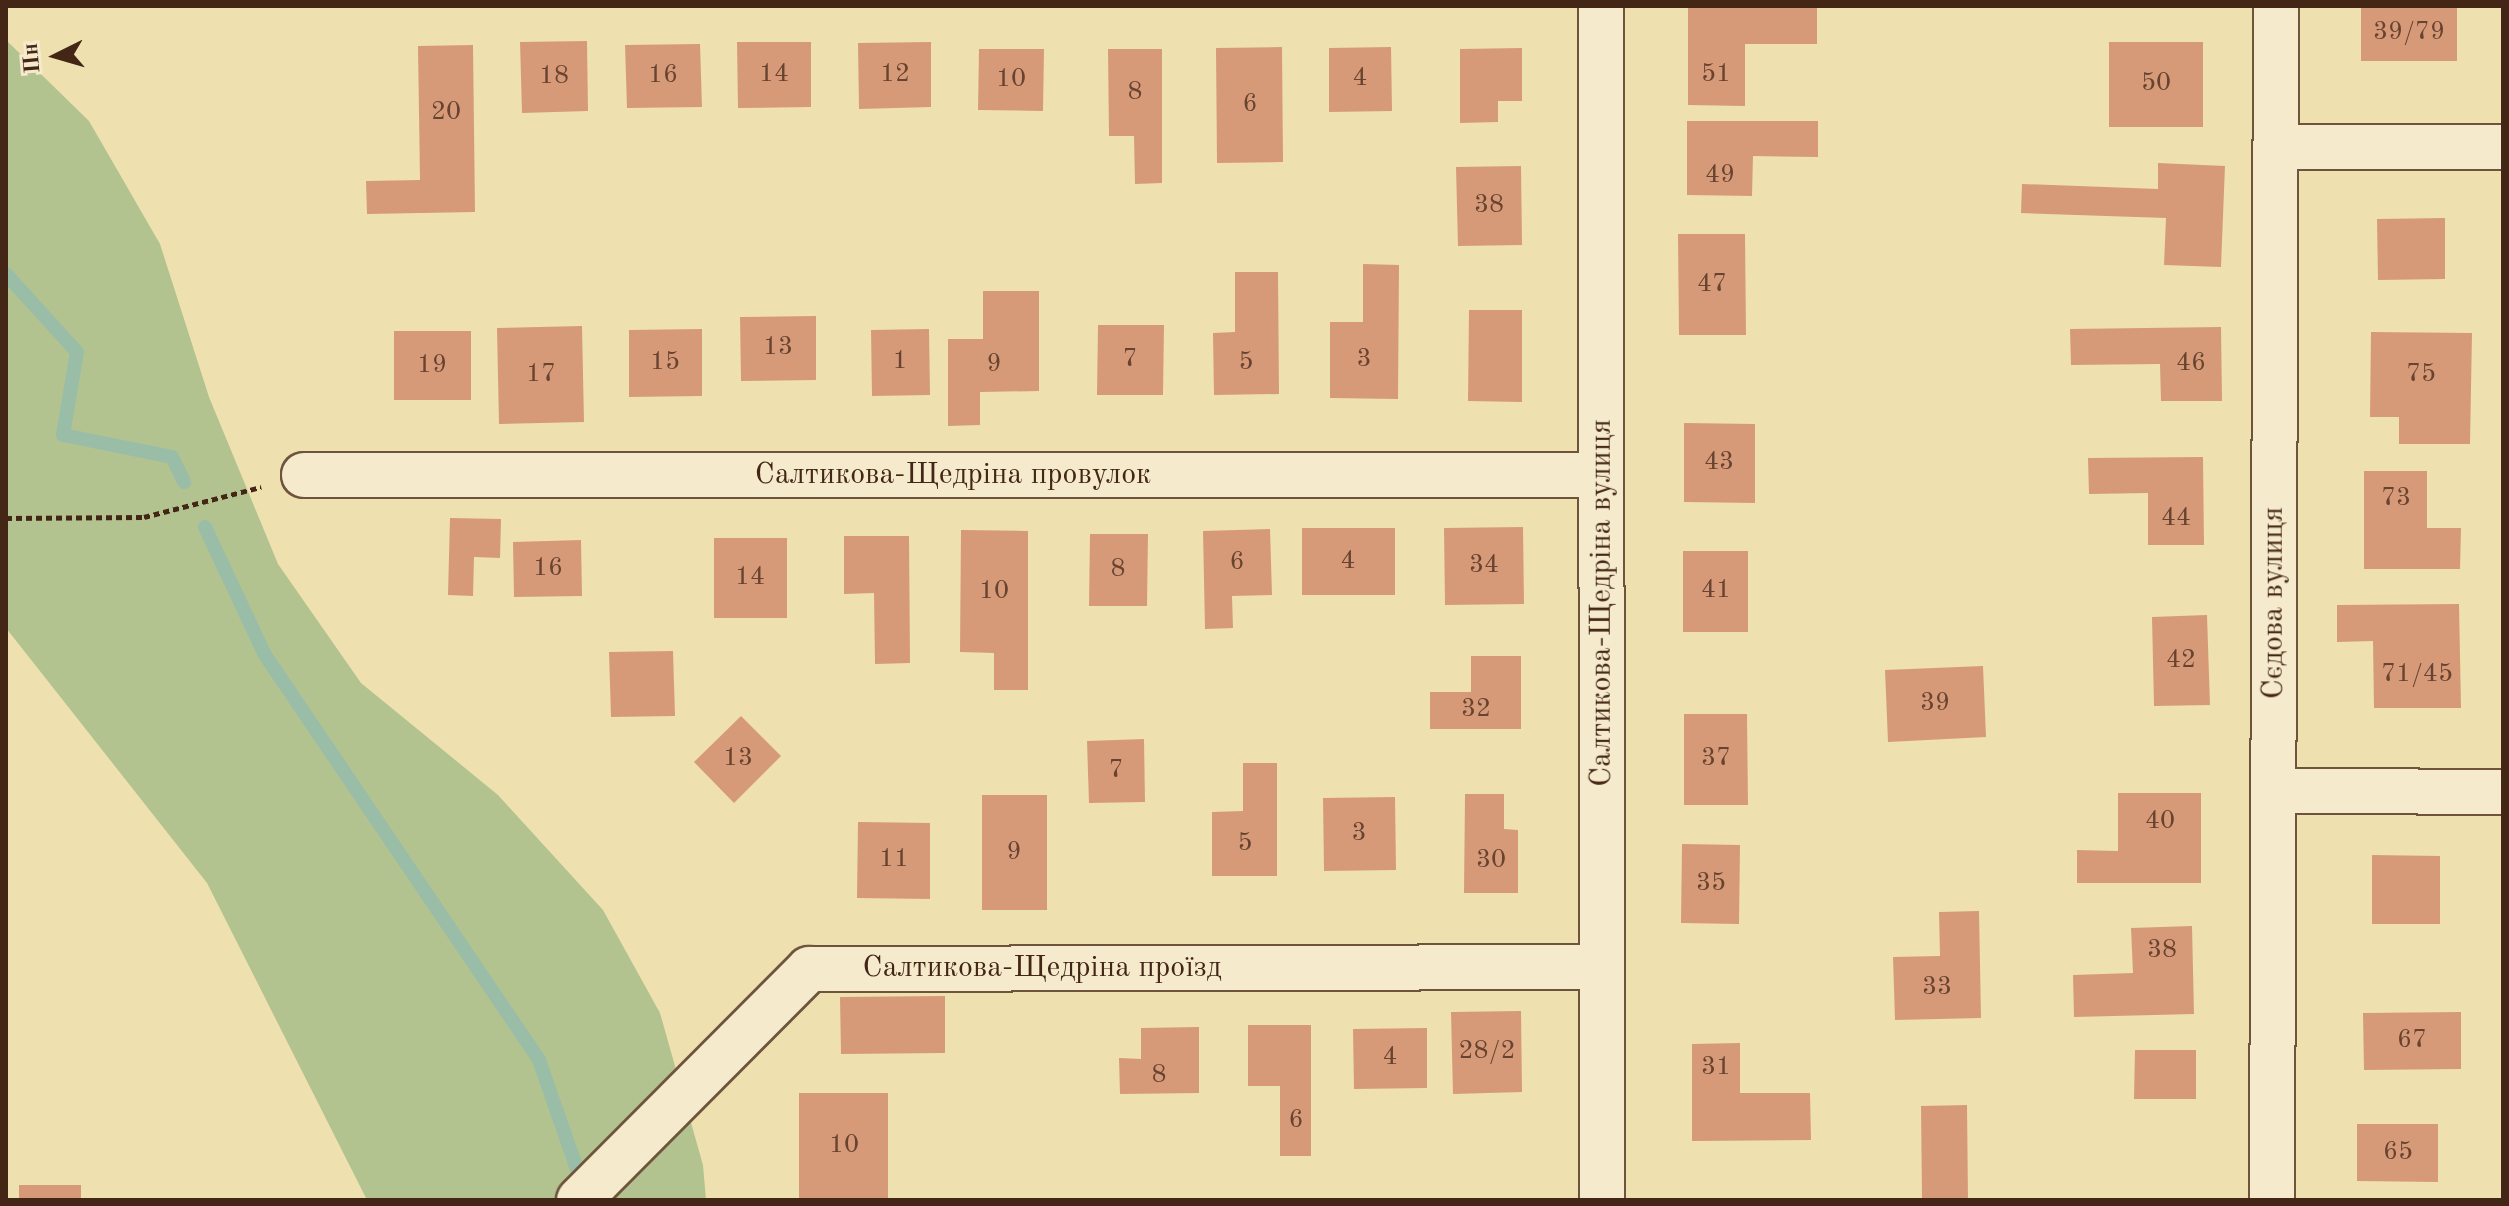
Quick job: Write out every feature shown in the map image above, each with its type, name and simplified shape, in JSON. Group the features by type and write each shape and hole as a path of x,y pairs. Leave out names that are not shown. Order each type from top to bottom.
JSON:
{"street":[{"name":"Салтикова-Щедріна вулиця","path":"1601,6 1602,1200"},
{"name":"Сєдова вулиця","path":"2272,1200 2276,6"},
{"path":"2275,147 2503,147"},
{"name":"Салтикова-Щедріна провулок","path":"304,475 1601,475"},
{"path":"2273,791 2503,792"},
{"name":"Салтикова-Щедріна проїзд","path":"579,1200 809,969 1602,967"}],"path":[{"path":"6,518 144,517 304,475"}],"green space":[{"path":"6,40 89,121 160,244 209,397 278,564 361,683 498,795 603,910 660,1013 703,1165 706,1200 367,1200 207,883 6,628"}],"building":[{"path":"1688,6 1817,6 1817,44 1745,44 1745,106 1688,105"},
{"path":"2361,6 2457,6 2457,61 2361,61"},
{"path":"587,41 588,111 522,113 520,42"},
{"path":"737,42 811,42 811,107 738,108"},
{"path":"931,42 931,107 859,109 858,43"},
{"path":"2109,42 2203,42 2203,127 2109,127"},
{"path":"700,44 702,107 627,108 625,45"},
{"path":"473,45 475,212 367,214 366,181 420,180 418,46"},
{"path":"1282,47 1283,162 1217,163 1216,48"},
{"path":"1391,47 1392,111 1329,112 1329,48"},
{"path":"1522,48 1522,101 1498,101 1498,122 1460,123 1460,49"},
{"path":"979,49 1044,49 1043,111 978,110"},
{"path":"1108,49 1162,49 1162,183 1135,184 1134,136 1109,136"},
{"path":"1687,121 1818,121 1818,157 1753,156 1752,196 1687,195"},
{"path":"2158,163 2225,166 2221,267 2164,265 2166,218 2021,213 2022,184 2158,189"},
{"path":"1521,166 1522,245 1458,246 1456,167"},
{"path":"2445,218 2445,279 2378,280 2377,219"},
{"path":"1678,234 1745,234 1746,335 1679,335"},
{"path":"1363,264 1399,265 1398,399 1330,398 1330,322 1363,322"},
{"path":"1235,272 1278,272 1279,394 1214,395 1213,333 1235,332"},
{"path":"983,291 1039,291 1039,391 980,392 980,425 948,426 948,339 983,339"},
{"path":"1469,310 1522,310 1522,402 1468,401"},
{"path":"816,316 816,380 741,381 740,317"},
{"path":"1098,325 1164,325 1163,395 1097,395"},
{"path":"582,326 584,422 499,424 497,328"},
{"path":"2221,327 2222,401 2161,401 2160,364 2071,365 2070,329"},
{"path":"702,329 702,396 629,397 629,330"},
{"path":"929,329 930,395 872,396 871,330"},
{"path":"394,331 471,331 471,400 394,400"},
{"path":"2371,332 2472,333 2470,444 2399,444 2399,417 2370,417"},
{"path":"1684,423 1755,424 1755,503 1684,502"},
{"path":"2203,457 2204,545 2148,545 2148,493 2089,494 2088,458"},
{"path":"2364,471 2427,471 2427,528 2461,528 2460,569 2364,569"},
{"path":"450,518 501,519 500,558 474,557 473,596 448,595"},
{"path":"1523,527 1524,604 1445,605 1444,528"},
{"path":"1302,528 1395,528 1395,595 1302,595"},
{"path":"1270,529 1272,595 1232,596 1233,628 1205,629 1203,531"},
{"path":"961,530 1028,531 1028,690 994,690 994,653 960,652"},
{"path":"1090,534 1148,534 1147,606 1089,606"},
{"path":"844,536 909,536 910,663 875,664 874,593 844,594"},
{"path":"714,538 787,538 787,618 714,618"},
{"path":"581,540 582,596 514,597 513,542"},
{"path":"1683,551 1748,551 1748,632 1683,632"},
{"path":"2459,604 2461,708 2374,708 2373,641 2337,642 2337,605"},
{"path":"2207,615 2210,705 2154,706 2152,617"},
{"path":"673,651 675,716 611,717 609,652"},
{"path":"1471,656 1521,656 1521,729 1430,729 1430,692 1471,692"},
{"path":"1983,666 1986,737 1888,742 1885,670"},
{"path":"1684,714 1747,714 1748,805 1684,805"},
{"path":"741,716 781,756 734,803 694,762"},
{"path":"1144,739 1145,802 1089,803 1087,741"},
{"path":"1243,763 1277,763 1277,876 1212,876 1212,812 1243,811"},
{"path":"2118,793 2201,793 2201,883 2077,883 2077,850 2118,851"},
{"path":"1465,794 1504,794 1504,829 1518,830 1518,893 1464,893"},
{"path":"982,795 1047,795 1047,910 982,910"},
{"path":"1395,797 1396,870 1324,871 1323,798"},
{"path":"858,822 930,823 930,899 857,898"},
{"path":"1682,844 1740,845 1739,924 1681,923"},
{"path":"2372,855 2440,856 2440,924 2372,924"},
{"path":"1979,911 1981,1018 1895,1020 1893,957 1940,956 1939,912"},
{"path":"2192,926 2194,1014 2074,1017 2073,975 2133,973 2131,928"},
{"path":"945,996 945,1053 841,1054 840,997"},
{"path":"1521,1011 1522,1092 1453,1094 1451,1012"},
{"path":"2461,1012 2461,1069 2364,1070 2363,1013"},
{"path":"1248,1025 1311,1025 1311,1156 1280,1156 1280,1086 1248,1086"},
{"path":"1199,1027 1199,1093 1120,1094 1119,1058 1141,1059 1141,1028"},
{"path":"1427,1028 1427,1088 1354,1089 1353,1029"},
{"path":"1740,1043 1740,1093 1810,1093 1811,1140 1692,1141 1692,1044"},
{"path":"2135,1050 2196,1050 2196,1099 2134,1099"},
{"path":"799,1093 888,1093 888,1200 799,1200"},
{"path":"1967,1105 1968,1200 1922,1200 1921,1106"},
{"path":"2357,1124 2438,1124 2438,1182 2357,1181"},
{"path":"19,1185 81,1185 81,1200 19,1200"}],"waterway":[{"path":"6,274 77,352 63,435 172,457 184,482"},
{"path":"205,527 265,655 539,1060 583,1186"}]}
